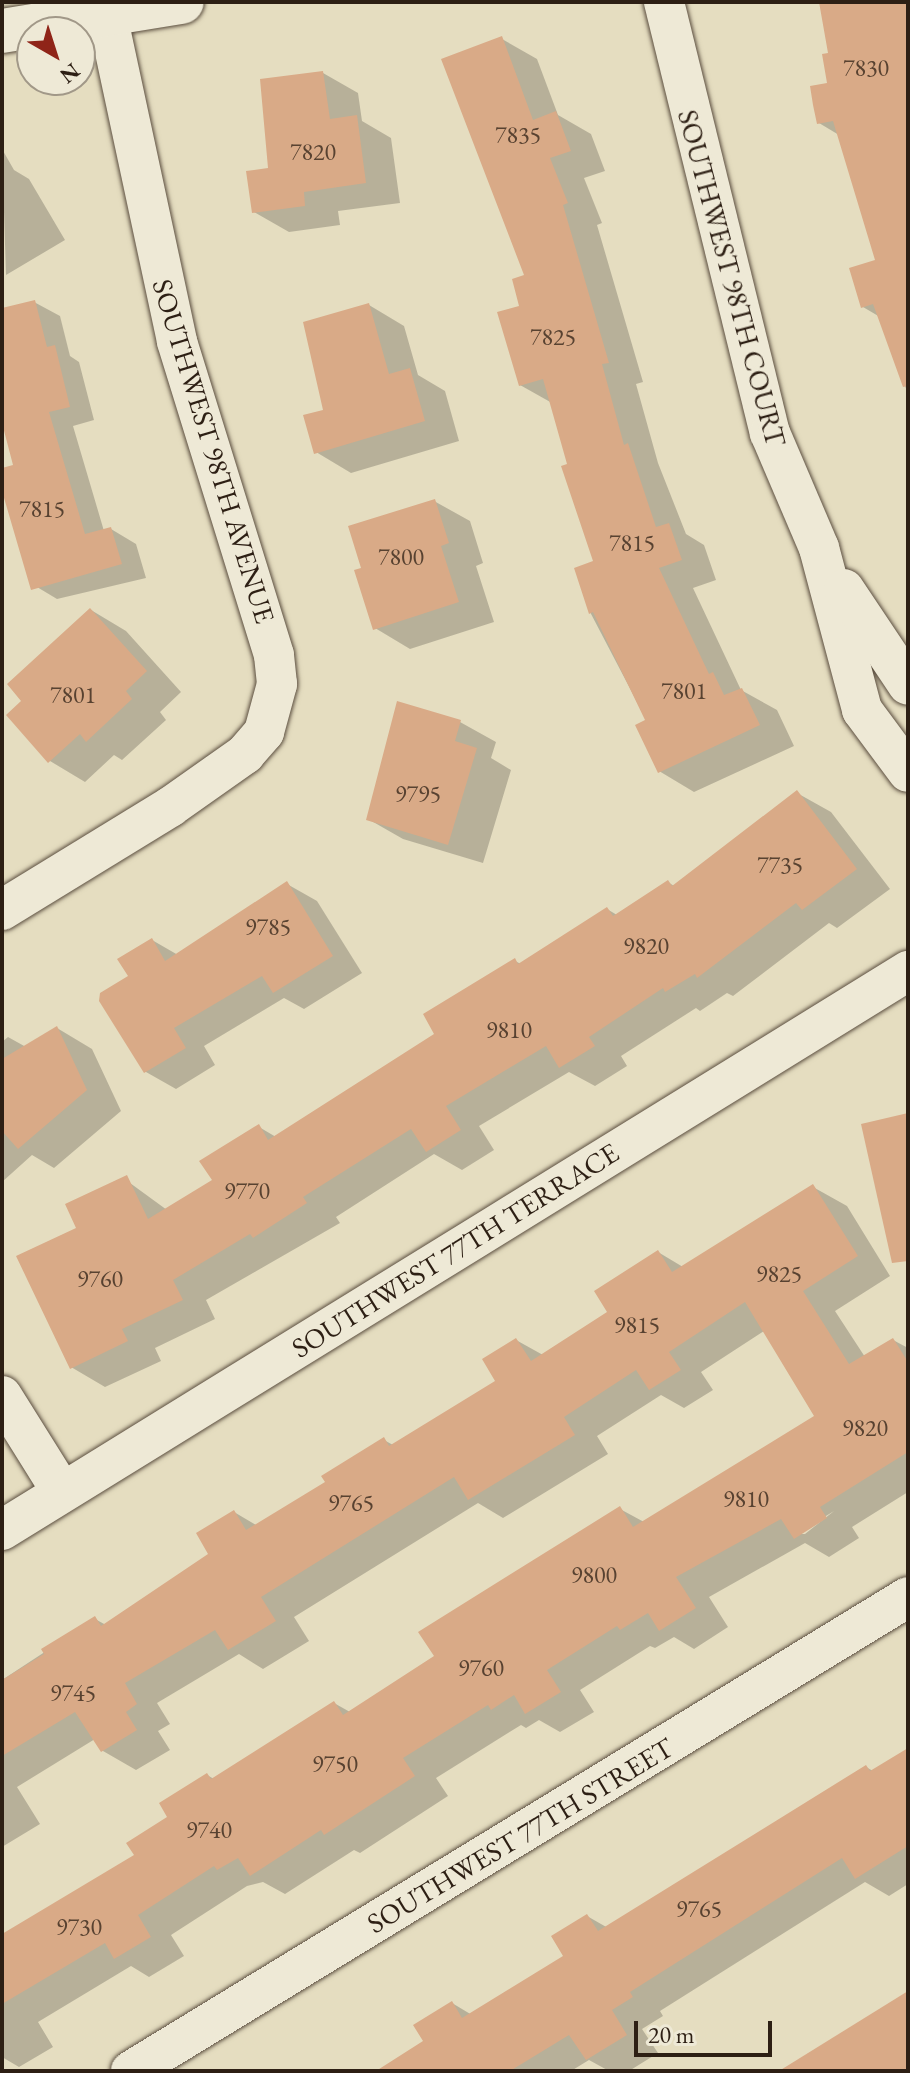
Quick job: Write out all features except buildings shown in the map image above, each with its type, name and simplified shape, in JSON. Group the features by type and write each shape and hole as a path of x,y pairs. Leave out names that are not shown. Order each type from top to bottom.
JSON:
{"street":[{"path":"2,31 182,2"},
{"name":"SOUTHWEST 98TH COURT","path":"664,2 770,433 819,548 862,710 908,772"},
{"name":"SOUTHWEST 98TH AVENUE","path":"2,910 192,793 256,743 273,708 274,655 177,341 107,14"},
{"name":"SOUTHWEST 98TH COURT","path":"819,548 908,685"},
{"name":"SOUTHWEST 77TH TERRACE","path":"2,1530 908,971"},
{"path":"2,1396 62,1492"},
{"name":"SOUTHWEST 77TH STREET","path":"131,2071 908,1597"}]}
